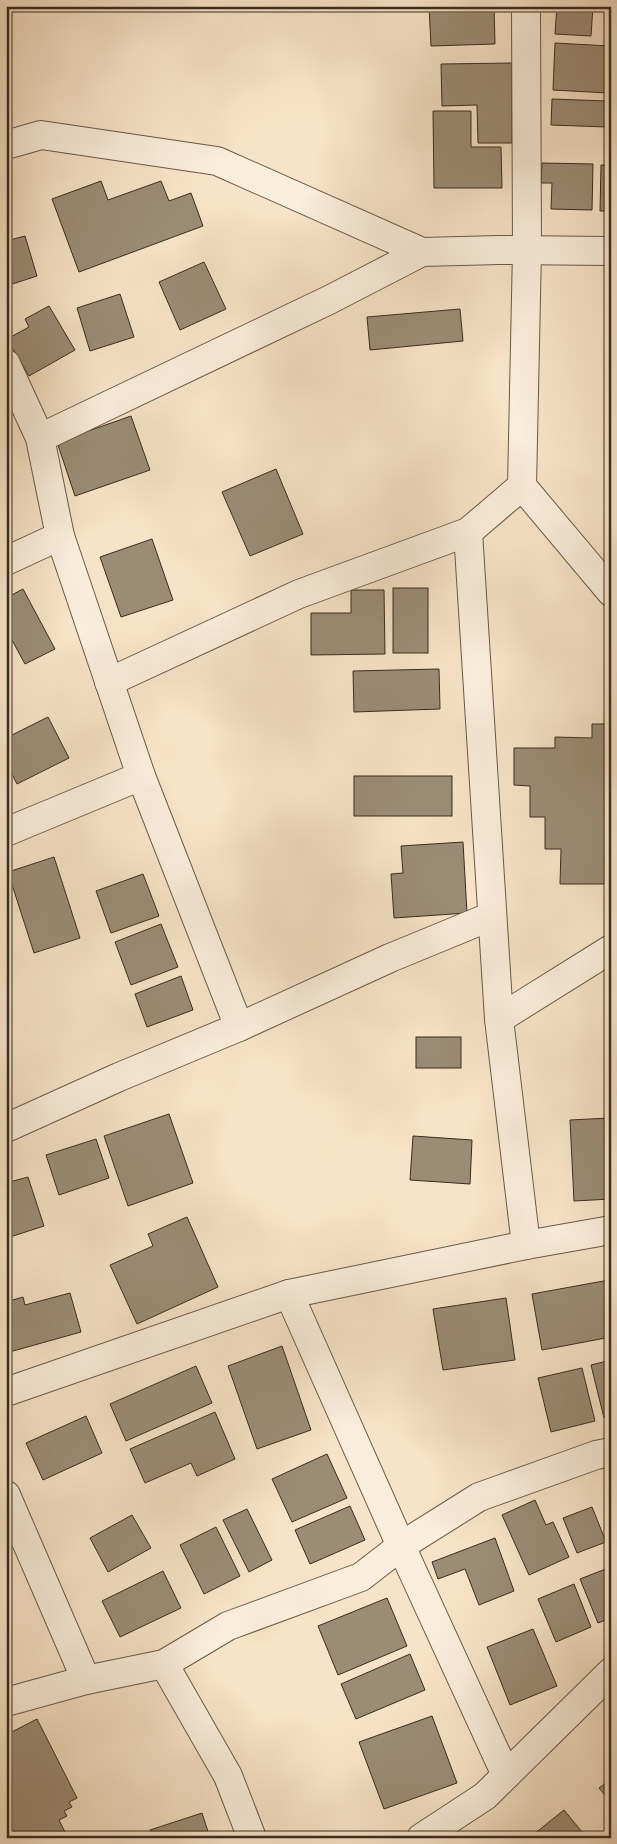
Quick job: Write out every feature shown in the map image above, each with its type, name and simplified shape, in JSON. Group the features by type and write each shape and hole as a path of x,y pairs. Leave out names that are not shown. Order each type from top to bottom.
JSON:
{"street":[{"path":"526,6 527,250 522,486 611,592"},
{"path":"6,145 41,135 217,161 422,252 611,251"},
{"path":"40,438 329,300 422,252"},
{"path":"6,364 40,438 60,536 141,776 239,1027"},
{"path":"109,682 299,594 468,532 522,486"},
{"path":"468,532 499,1019 526,1245"},
{"path":"6,561 60,536"},
{"path":"6,832 141,776"},
{"path":"6,1128 119,1077 239,1027 390,958 492,916"},
{"path":"499,1019 611,949"},
{"path":"6,1392 289,1294 526,1245 611,1230"},
{"path":"289,1294 401,1546 506,1775"},
{"path":"6,1702 86,1680 164,1664 228,1626 361,1577 401,1546 479,1497 596,1455 611,1452"},
{"path":"6,1495 86,1680"},
{"path":"164,1664 228,1776 252,1838"},
{"path":"421,1838 484,1796 611,1672"}],"building":[{"path":"429,6 494,6 495,44 431,46"},
{"path":"557,6 593,6 591,36 555,34"},
{"path":"555,43 610,46 608,93 553,90"},
{"path":"512,63 512,143 478,143 477,105 442,106 441,64"},
{"path":"552,99 607,101 606,127 551,125"},
{"path":"433,111 471,111 471,147 501,147 502,188 434,188"},
{"path":"542,163 593,164 592,210 551,209 552,183 541,183"},
{"path":"601,165 611,165 611,211 600,211"},
{"path":"101,181 108,200 161,181 169,201 191,193 203,226 79,272 52,199"},
{"path":"25,236 37,276 6,286 6,241"},
{"path":"204,262 226,309 180,330 159,282"},
{"path":"120,294 134,337 90,351 77,308"},
{"path":"49,306 75,350 29,376 7,339 29,327 25,319"},
{"path":"460,309 463,341 370,350 367,317"},
{"path":"131,416 150,470 75,496 57,442"},
{"path":"276,469 303,534 250,556 222,492"},
{"path":"6,508 12,525 6,527"},
{"path":"152,539 173,600 121,617 100,557"},
{"path":"393,588 428,588 428,653 393,653"},
{"path":"23,589 55,649 25,664 6,629 6,598"},
{"path":"351,590 384,590 385,654 311,655 311,613 351,613"},
{"path":"439,669 440,709 354,712 353,671"},
{"path":"48,717 69,758 17,784 6,763 6,738"},
{"path":"592,724 611,724 611,884 560,884 561,849 545,849 545,817 530,817 530,786 514,785 514,748 555,748 555,737 592,738"},
{"path":"354,776 452,776 452,816 354,816"},
{"path":"463,842 467,913 394,918 391,874 403,873 401,846"},
{"path":"54,857 80,938 34,953 8,872"},
{"path":"143,874 159,916 111,933 96,891"},
{"path":"161,924 178,967 131,985 115,942"},
{"path":"181,976 193,1010 147,1027 135,994"},
{"path":"416,1037 461,1037 461,1068 416,1068"},
{"path":"169,1114 193,1183 128,1206 104,1136"},
{"path":"609,1118 611,1133 611,1199 574,1201 570,1120"},
{"path":"413,1136 472,1140 470,1184 410,1180"},
{"path":"96,1139 109,1178 59,1195 46,1155"},
{"path":"28,1177 44,1226 7,1238 6,1183"},
{"path":"187,1217 218,1287 137,1324 110,1265 153,1246 148,1234"},
{"path":"609,1280 611,1289 611,1337 542,1350 532,1294"},
{"path":"70,1293 81,1332 6,1353 6,1302 23,1297 25,1305"},
{"path":"506,1298 515,1360 443,1370 433,1309"},
{"path":"282,1346 311,1430 257,1449 228,1366"},
{"path":"611,1360 611,1416 604,1418 591,1365"},
{"path":"196,1366 212,1403 126,1441 110,1404"},
{"path":"582,1368 595,1421 551,1432 538,1378"},
{"path":"215,1412 235,1459 197,1476 191,1463 145,1483 130,1449"},
{"path":"86,1416 102,1453 43,1480 26,1443"},
{"path":"327,1454 347,1498 292,1522 272,1479"},
{"path":"535,1500 546,1525 553,1522 569,1557 529,1575 502,1515"},
{"path":"350,1506 365,1540 310,1564 295,1530"},
{"path":"592,1507 606,1542 577,1553 563,1518"},
{"path":"247,1509 272,1560 249,1572 223,1520"},
{"path":"132,1515 151,1548 108,1572 90,1538"},
{"path":"216,1527 240,1576 204,1594 180,1545"},
{"path":"495,1538 514,1591 479,1605 465,1569 438,1579 432,1562"},
{"path":"611,1567 611,1618 598,1623 580,1579"},
{"path":"163,1571 181,1608 120,1637 102,1601"},
{"path":"574,1584 591,1627 556,1642 538,1599"},
{"path":"387,1598 407,1646 338,1675 318,1626"},
{"path":"533,1629 557,1686 510,1705 487,1647"},
{"path":"410,1654 425,1690 356,1719 341,1684"},
{"path":"432,1716 457,1783 384,1809 359,1742"},
{"path":"37,1719 77,1798 69,1802 72,1807 64,1811 67,1816 59,1820 68,1838 6,1838 6,1735"},
{"path":"611,1779 611,1802 599,1788"},
{"path":"564,1810 587,1838 529,1838"},
{"path":"202,1813 210,1838 152,1838 150,1830"}]}
